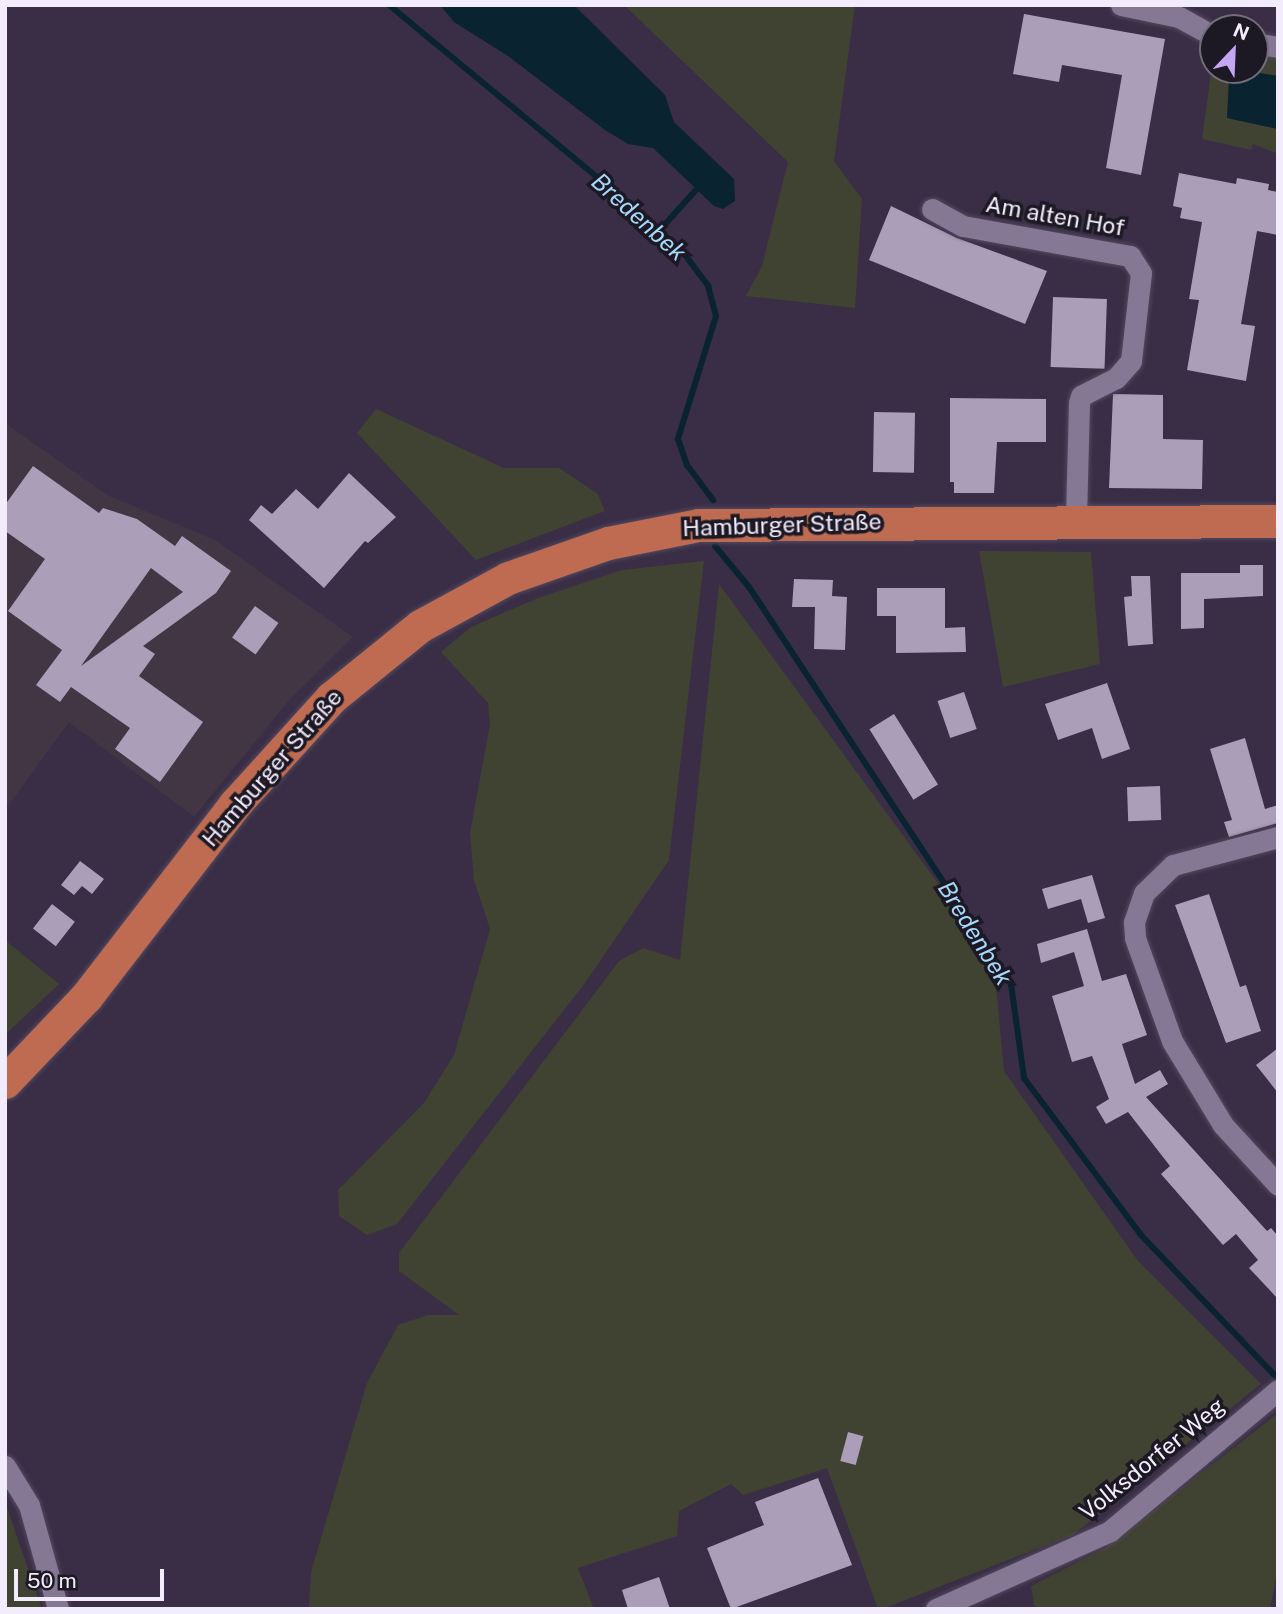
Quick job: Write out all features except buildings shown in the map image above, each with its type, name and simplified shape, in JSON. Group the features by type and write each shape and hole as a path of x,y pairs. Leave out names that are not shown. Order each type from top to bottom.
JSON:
{"main road":[{"name":"Hamburger Straße","path":"5,1082 86,997 275,757 360,670 428,621 508,578 608,544 715,524 1278,521"}],"street":[{"path":"1121,5 1179,18 1199,29"},
{"name":"Am alten Hof","path":"932,209 963,226 1130,256 1141,273 1131,361 1116,378 1081,396 1079,403 1076,521"},
{"path":"1278,836 1173,865 1144,893 1134,922 1135,938 1172,1041 1223,1125 1278,1185"},
{"name":"Volksdorfer Weg","path":"936,1609 1110,1531 1276,1391"},
{"path":"5,1466 35,1523 58,1609"}],"shaded area":[{"path":"5,423 107,495 215,540 353,637 290,699 194,817 69,722 8,806 5,803"}],"green space":[{"path":"624,5 855,5 834,161 862,199 855,308 746,296 762,266 788,162"},
{"path":"1269,55 1278,57 1278,76 1269,74"},
{"path":"1209,84 1229,84 1227,118 1278,129 1278,154 1253,144 1251,150 1202,139"},
{"path":"376,409 504,468 559,468 598,494 605,511 476,560 357,433"},
{"path":"979,551 1091,552 1100,664 1003,687"},
{"path":"704,561 669,860 585,983 397,1224 367,1235 339,1216 338,1190 424,1103 454,1055 490,929 474,880 470,833 490,724 488,703 441,652 471,627 538,598 622,570"},
{"path":"719,584 951,901 995,975 1004,1071 1138,1261 1261,1384 1073,1535 882,1609 878,1609 827,1468 743,1495 731,1484 679,1511 677,1536 578,1568 594,1609 309,1609 311,1572 367,1383 398,1325 428,1315 459,1315 399,1271 399,1253 619,961 643,948 680,960"},
{"path":"5,940 59,984 5,1035"},
{"path":"1278,1413 1278,1567 1270,1609 1035,1609 1031,1586 1105,1548"},
{"path":"5,1502 42,1609 5,1609"}],"water":[{"path":"440,5 574,5 665,95 674,122 734,179 735,201 723,209 714,206 653,148 628,144 605,130 508,56 454,22"},
{"path":"1269,75 1278,76 1278,129 1227,118 1229,84 1269,84"}],"waterway":[{"name":"Bredenbek","path":"389,5 649,220 685,255 708,286 716,316 678,439 687,465 713,500"},
{"path":"659,231 695,191"},
{"name":"Bredenbek","path":"715,546 749,587 1011,984 1024,1078 1141,1235 1278,1379"}]}
